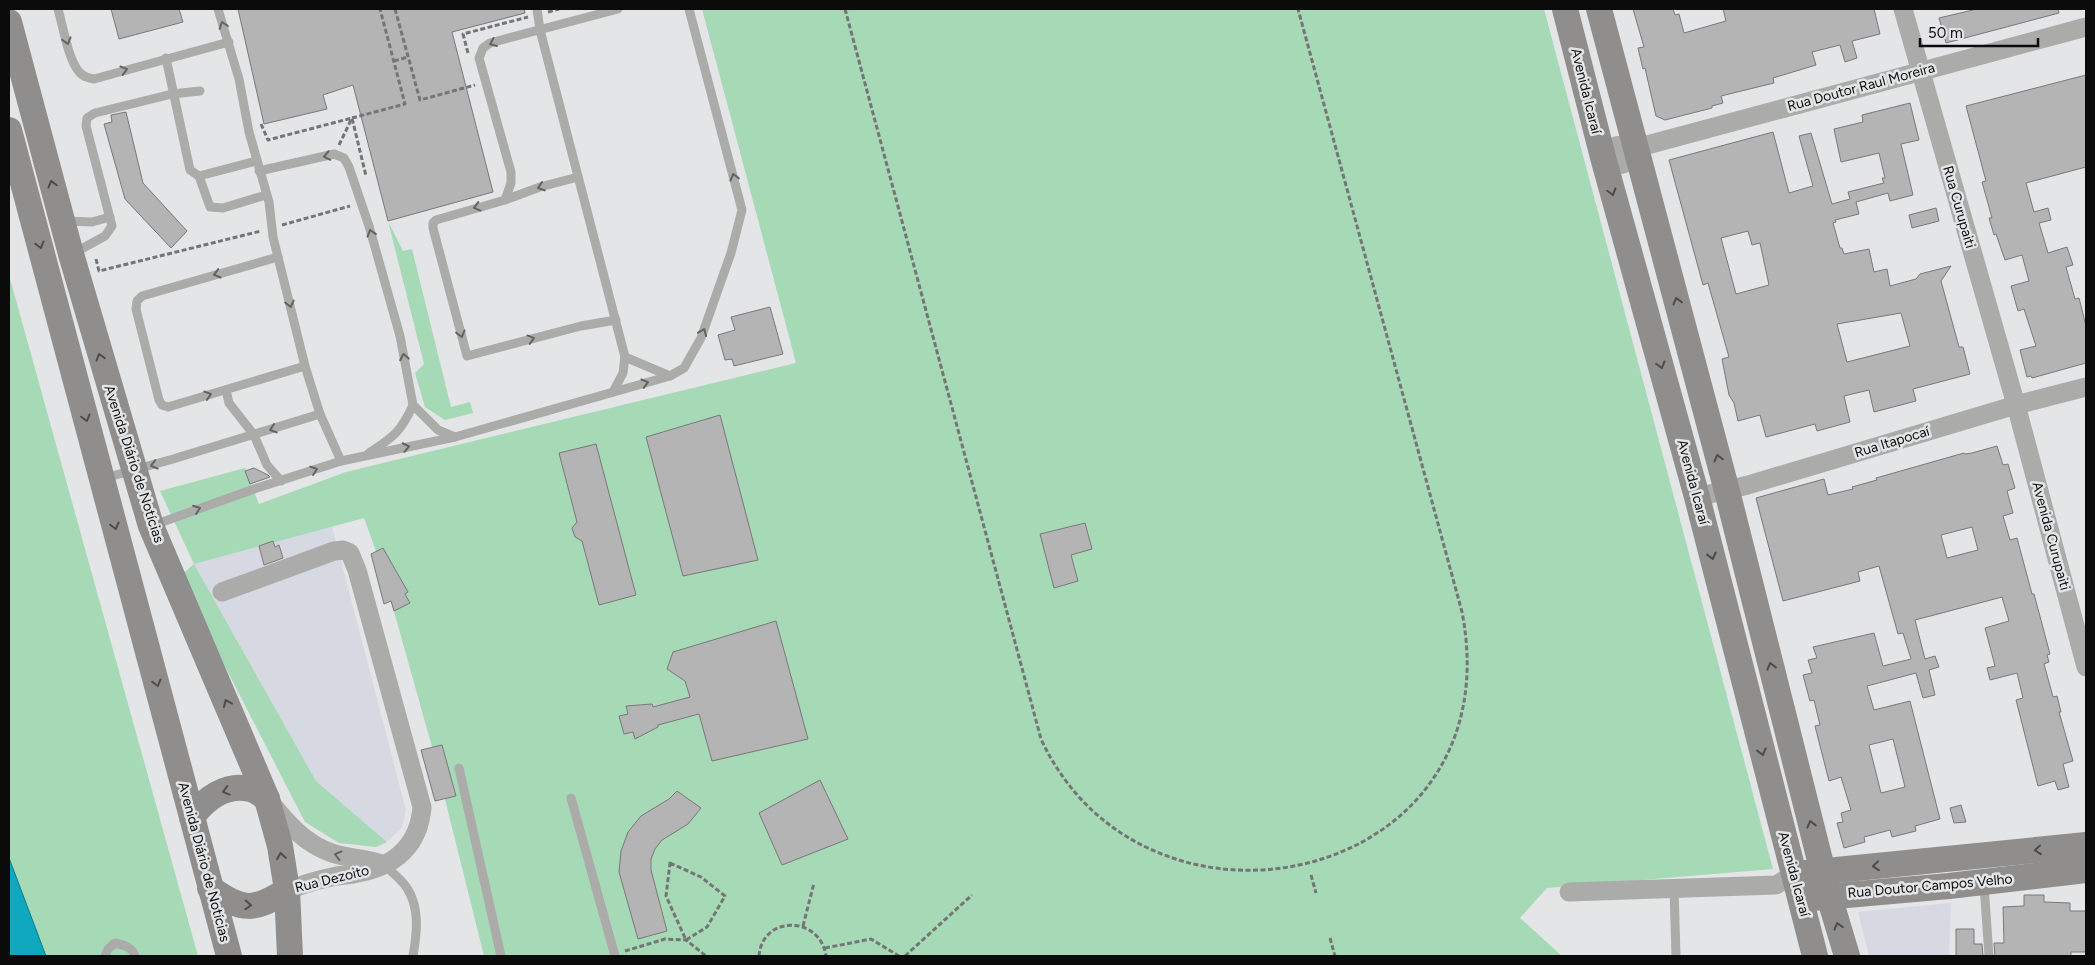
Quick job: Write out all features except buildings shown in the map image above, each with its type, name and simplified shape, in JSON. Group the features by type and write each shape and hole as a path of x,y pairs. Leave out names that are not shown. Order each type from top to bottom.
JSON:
{"main road":[{"name":"Avenida Icaraí","path":"1566,9 1604,161 1697,497 1785,879 1800,899 1815,956"},
{"name":"Avenida Icaraí","path":"1602,11 1636,148 1727,491 1826,884 1847,956"},
{"name":"Avenida Diário de Notícias","path":"9,22 70,254 151,526 267,799 280,846 287,890 290,956"},
{"name":"Avenida Diário de Notícias","path":"9,130 229,956"},
{"path":"192,817 208,799 228,790 252,789 267,799"},
{"name":"Rua Doutor Campos Velho","path":"1800,899 1826,884 2086,845"},
{"name":"Rua Doutor Campos Velho","path":"1785,879 1826,884 1984,882 2086,870"},
{"path":"210,888 230,900 251,906 264,904 287,890"}],"street":[{"name":"Rua Curupaiti","path":"1903,9 2016,404"},
{"name":"Rua Doutor Raul Moreira","path":"1604,161 1608,150 1615,146 1623,144 1636,148 2086,26"},
{"name":"Rua Itapocaí","path":"1697,497 1727,491 2016,404 2086,387"},
{"name":"Avenida Curupaiti","path":"2016,404 2086,666"},
{"path":"222,592 334,551 343,550 350,553 360,580 422,807 421,823 414,837 402,854 385,866"},
{"name":"Rua Dezoito","path":"267,799 295,832 330,853 374,861 385,866"},
{"name":"Rua Dezoito","path":"287,890 311,882 360,873 385,866"},
{"name":"Rua Doutor Campos Velho","path":"1570,892 1674,888 1785,879"}],"lane":[{"path":"58,9 73,63 78,72 85,77 94,79 229,42"},
{"path":"218,9 239,79 256,161 267,198 278,256 305,366 320,414 341,461"},
{"path":"537,9 540,30 625,357 623,373 613,392"},
{"path":"505,200 511,183 511,172 479,58 483,48 490,42 618,9"},
{"path":"151,526 341,461 455,437 670,376 684,368 701,338 731,253 742,210 689,9"},
{"path":"166,58 172,94 190,170 199,176 210,208 223,208 267,198"},
{"path":"70,254 105,236 112,226 86,126 87,118 172,94 200,90"},
{"path":"259,171 334,154 344,158 349,167 369,226 400,336 413,405 404,426 394,436 366,456"},
{"path":"199,176 256,161"},
{"path":"578,177 540,187 505,200 436,220 433,223 467,356 581,326 616,320"},
{"path":"62,220 92,222 110,217"},
{"path":"278,256 142,296 137,301 136,309 162,405 168,407 305,366"},
{"path":"625,357 670,376"},
{"path":"226,390 229,404 254,435 267,465 281,481"},
{"path":"413,405 438,430 455,437"},
{"path":"102,479 320,414"},
{"path":"459,768 501,956"},
{"path":"571,798 615,955"},
{"path":"385,866 407,887 414,906 416,938 413,956"},
{"path":"1984,882 1989,956"},
{"path":"1674,888 1676,956"},
{"path":"105,956 108,949 115,943 124,945 133,951 135,956"}],"path":[{"path":"334,154 352,118 405,104 380,9"},
{"path":"395,9 420,100 466,88"},
{"path":"845,9 1038,729 1049,759"},
{"path":"1298,9 1462,612 1466,634 1468,678 1460,722 1444,763 1424,795"},
{"path":"394,60 408,57"},
{"path":"615,955 665,939 686,940 707,927 725,896 701,877 670,862 666,896 686,940 706,956"},
{"path":"1304,876 1318,872"},
{"path":"1311,875 1316,893"},
{"path":"803,926 814,883"},
{"path":"905,956 972,896"},
{"path":"759,956 764,941 771,932 781,927 792,925 803,926 816,935 825,948 826,956"},
{"path":"1330,938 1335,956"},
{"path":"825,948 871,939 899,956"}],"shaded area":[{"path":"332,526 406,810 402,827 387,842 316,781 194,564"},
{"path":"1951,903 1949,956 1869,956 1858,912"}],"green space":[{"path":"702,9 1544,9 1773,869 1547,888 1520,918 1562,956 484,956 432,747 381,565 364,518 194,564 160,491 245,468 259,504 346,472 796,363"},
{"path":"388,221 403,251 412,249 451,407 470,402 473,413 445,420 425,407 415,373 424,364"},
{"path":"9,275 198,956 46,956 9,858"},
{"path":"194,564 316,781 387,842 376,847 339,843 305,822 179,577"}],"water":[{"path":"9,858 46,956 9,956"}]}
